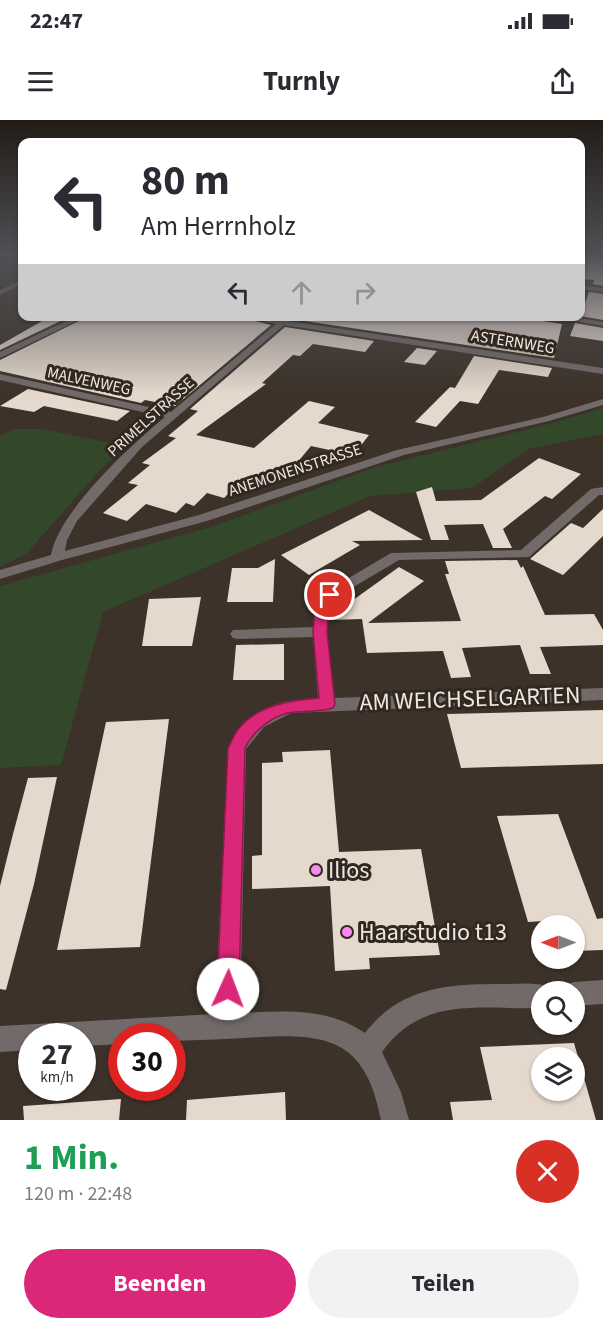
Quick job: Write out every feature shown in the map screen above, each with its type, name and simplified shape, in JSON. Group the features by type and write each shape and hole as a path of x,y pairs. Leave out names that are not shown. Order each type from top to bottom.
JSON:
{"street":[{"path":"0,356 74,321"},
{"name":"PRIMELSTRASSE","path":"57,556 60,540 72,519 138,445 285,321"},
{"name":"ASTERNWEG","path":"292,321 603,371"},
{"path":"583,321 603,324"},
{"name":"MALVENWEG","path":"0,377 172,415"},
{"name":"ANEMONENSTRASSE","path":"0,575 57,556 203,518 401,452 545,419 603,402"},
{"path":"327,704 320,632 322,608 330,595 396,556 524,554 595,492 603,490"},
{"path":"238,634 320,632"},
{"name":"AM WEICHSELGARTEN","path":"226,1026 237,748 246,731 270,714 289,706 603,694"},
{"path":"585,993 603,992"},
{"path":"368,1051 383,1030 405,1011 434,1000 531,996"},
{"path":"96,1033 292,1023 334,1030 368,1051 390,1092 395,1120"},
{"path":"0,1039 18,1037"}],"green space":[{"path":"603,408 603,434 529,449 472,488 370,496 103,612 61,765 0,768 0,586 211,527 376,467 549,424"},
{"path":"12,429 42,429 126,446 102,468 26,554 0,567 0,436"}],"building":[{"path":"586,301 603,301 603,320 585,317"},
{"path":"42,321 61,321 0,350 0,345"},
{"path":"79,321 255,321 271,325 175,406 145,400 141,403 0,371 0,360"},
{"path":"304,321 543,321 562,324 554,358"},
{"path":"575,323 603,328 603,341 570,336"},
{"path":"285,327 374,341 365,352 313,344 300,356 293,355 262,383 266,384 196,435 254,448 309,401 335,407 318,423 369,435 356,452 350,451 348,454 311,446 296,464 292,463 281,476 263,472 239,496 229,493 224,498 207,493 194,506 186,503 176,513 146,504 127,521 103,513 138,485 128,483 150,465 142,463 176,438 168,436 198,411 190,409"},
{"path":"417,348 437,351 425,365 404,362"},
{"path":"474,356 552,368 548,377 499,370 478,404 460,401 436,427 415,422 450,387 455,388"},
{"path":"28,389 130,411 117,421 44,406 34,412 0,406"},
{"path":"539,458 581,474 552,499 545,496 503,529 512,548 493,548 483,524 444,525 449,540 431,540 416,492 432,487 436,501 481,500"},
{"path":"603,509 603,536 563,575 530,559 571,523 583,528"},
{"path":"369,510 423,540 352,541 360,545 309,575 281,555"},
{"path":"275,559 273,602 227,602 232,568 258,568"},
{"path":"517,560 521,568 523,566 545,615 594,614 603,630 603,645 540,647 551,674 530,674 520,645 462,648 471,677 451,678 443,651 367,653 362,619 330,620 331,616 399,567 424,581 368,623 461,621 445,574 449,574 445,561"},
{"path":"201,597 192,646 142,646 149,599"},
{"path":"284,644 284,680 233,680 236,645"},
{"path":"603,710 603,764 461,768 447,714"},
{"path":"169,719 140,947 57,950 106,722"},
{"path":"330,750 339,852 421,849 440,955 369,958 370,969 335,971 330,886 252,889 252,856 262,855 262,763 283,762 282,752"},
{"path":"57,777 34,884 6,990 0,989 0,886 28,778"},
{"path":"558,814 597,919 603,918 603,950 585,951 585,915 531,915 531,922 528,922 497,816"},
{"path":"574,1043 575,1047 531,1047 531,1101 585,1101 585,1082 596,1120 453,1120 450,1102 492,1100 480,1047"},
{"path":"285,1092 286,1120 186,1120 187,1100"},
{"path":"121,1101 119,1120 24,1120 23,1106"}],"place":[{"name":"Ilios","path":"316,870"},
{"name":"Haarstudio t13","path":"347,932"}],"route":[{"path":"228,989 237,748 246,731 270,714 289,706 327,704 320,632 322,608 330,595"}]}
